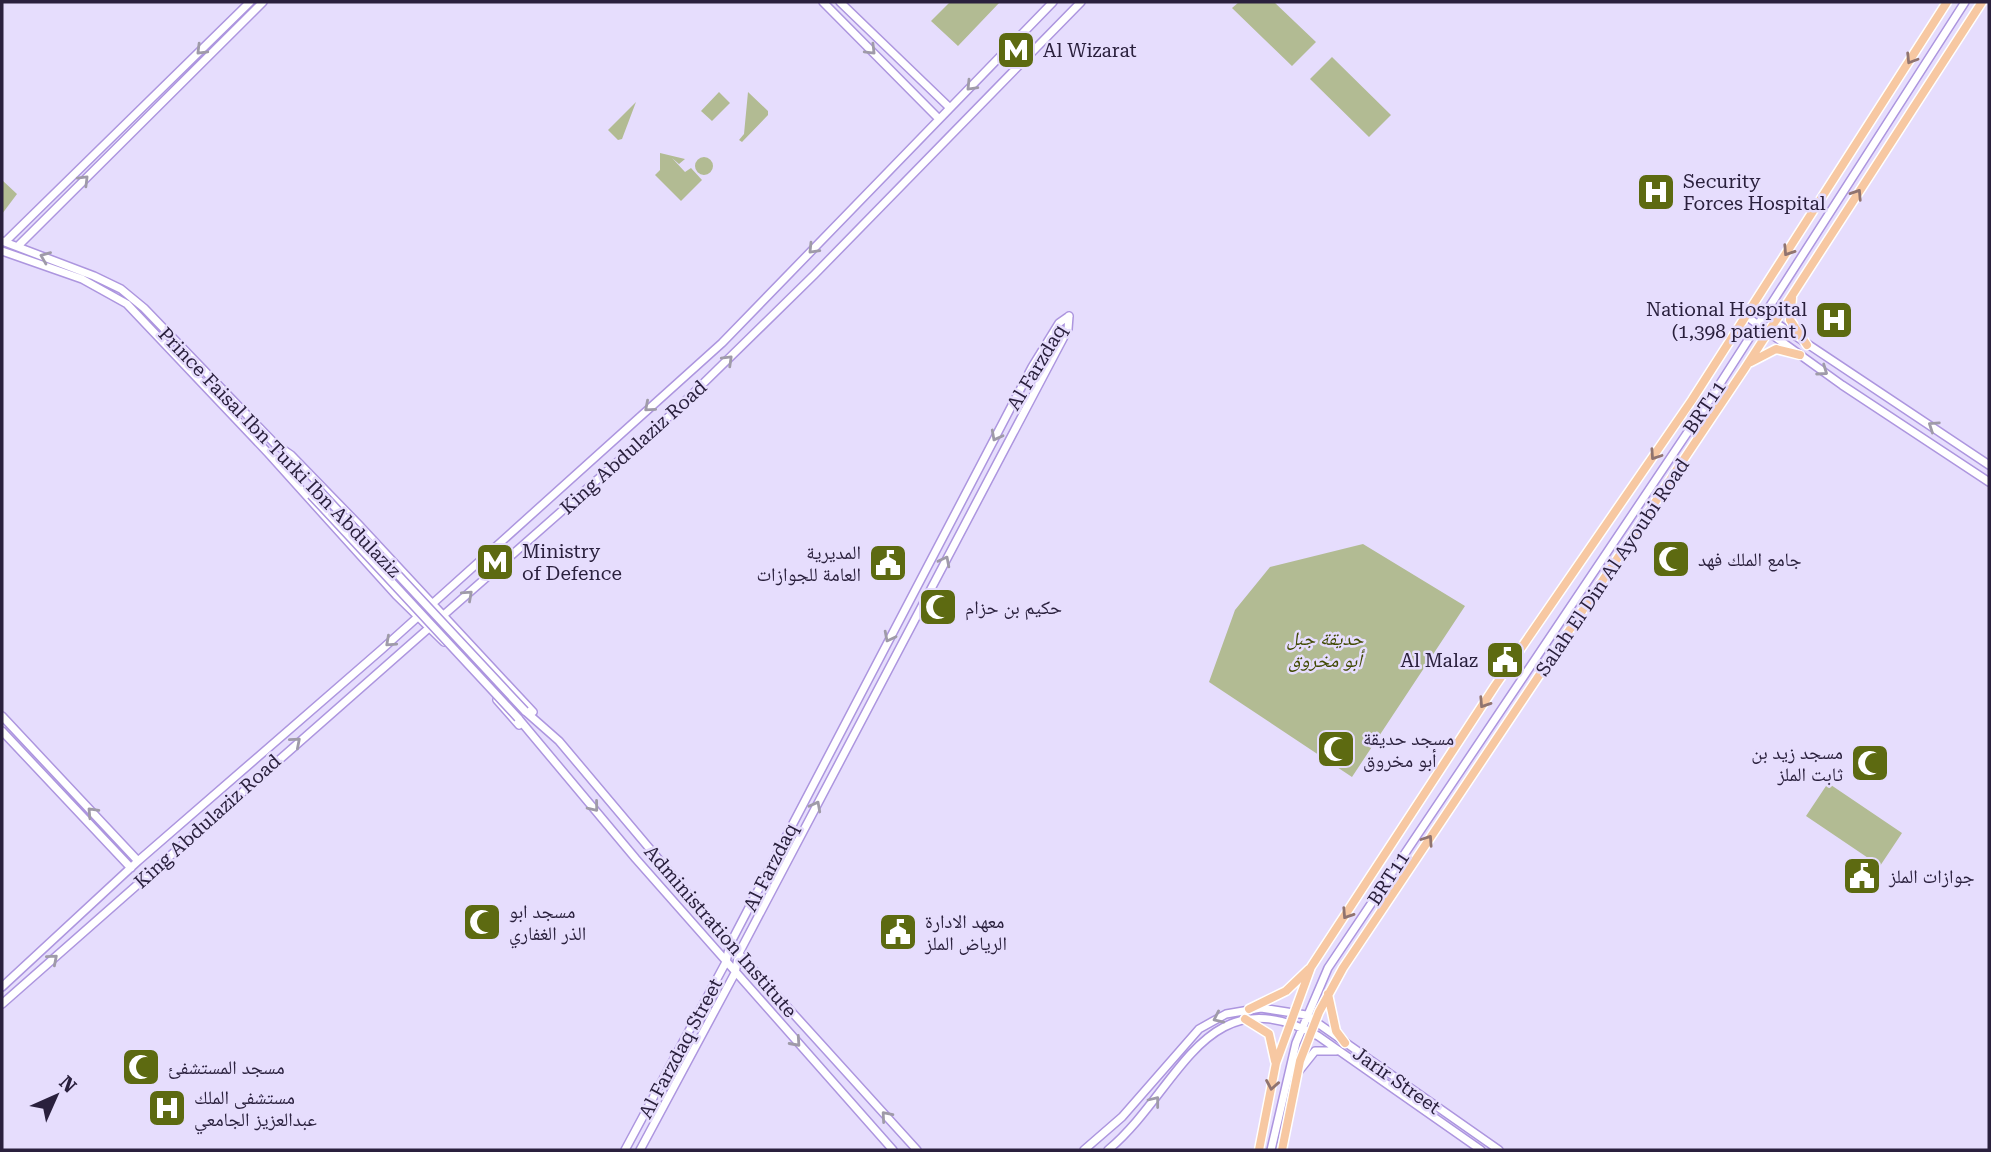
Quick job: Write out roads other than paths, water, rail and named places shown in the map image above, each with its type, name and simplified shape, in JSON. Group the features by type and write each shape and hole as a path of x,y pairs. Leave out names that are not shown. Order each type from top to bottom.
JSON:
{"main road":[{"path":"3,242 250,2"},
{"path":"18,246 263,2"},
{"path":"823,2 939,119"},
{"path":"840,2 950,108"},
{"name":"King Abdulaziz Road","path":"2,987 138,861 432,604 722,343 1053,2"},
{"name":"King Abdulaziz Road","path":"2,1004 426,627 443,617 673,413 747,342 1081,2"},
{"name":"Salah El Din Al Ayoubi Road","path":"1259,1150 1276,1063 1311,967 1495,686 1659,449 1947,2"},
{"name":"BRT11","path":"1271,1150 1304,1021 1328,968 1758,325 1965,2"},
{"name":"Salah El Din Al Ayoubi Road","path":"1282,1150 1298,1071 1314,1022 1328,994 1748,364 1982,2"},
{"path":"916,96 926,85"},
{"path":"120,129 119,137 124,139 128,136"},
{"path":"104,144 113,143 115,147 111,153"},
{"name":"Prince Faisal Ibn Turki Ibn Abdulaziz","path":"3,242 121,289 144,308 275,444 314,492 525,711"},
{"path":"2,251 82,279 127,304 268,453 426,627 450,646 555,766 568,775"},
{"path":"1793,292 1790,320 1807,345"},
{"path":"1752,307 1989,465"},
{"name":"Al Farzdaq","path":"730,944 1032,367 1059,323 1069,316 1068,329 739,953"},
{"path":"1746,316 1989,482"},
{"path":"1748,364 1776,349 1800,355"},
{"path":"275,444 291,455 559,741"},
{"path":"268,453 314,492"},
{"name":"Administration Institute","path":"314,492 518,718 735,973 892,1150"},
{"path":"393,592 405,590 412,582"},
{"path":"450,646 460,634"},
{"name":"Administration Institute","path":"525,711 559,741 730,944 917,1150"},
{"path":"2,716 138,861"},
{"path":"2,731 131,868"},
{"path":"154,848 152,858 157,862 236,796"},
{"name":"Al Farzdaq Street","path":"625,1150 726,962 730,944"},
{"name":"Al Farzdaq Street","path":"640,1150 735,973 739,953"},
{"path":"1084,1150 1122,1117 1199,1029 1226,1014 1249,1009 1286,991 1311,967"},
{"path":"1328,994 1336,1031 1345,1043"},
{"name":"Jarir Street","path":"1249,1009 1272,1008 1294,1013 1304,1021 1314,1022 1499,1150"},
{"path":"1108,1150 1139,1121 1207,1036 1224,1026 1245,1019 1272,1018 1290,1022 1304,1021 1311,1032 1481,1150"},
{"path":"1245,1019 1269,1034 1276,1063"},
{"path":"1298,1071 1315,1051 1323,1049 1339,1052"}],"place":[{"name":"Al Wizarat","path":"1016,50"},
{"name":"Security Forces Hospital","path":"1656,192"},
{"name":"National Hospital (1,398 patient )","path":"1834,320"},
{"name":"جامع الملك فهد","path":"1671,559"},
{"name":"Ministry of Defence","path":"495,562"},
{"name":"المديرية العامة للجوازات","path":"888,563"},
{"name":"حكيم بن حزام","path":"938,607"},
{"name":"Al Malaz","path":"1505,660"},
{"name":"مسجد حديقة أبو مخروق","path":"1336,749"},
{"name":"مسجد زيد بن ثابت الملز","path":"1870,763"},
{"name":"جوازات الملز","path":"1862,876"},
{"name":"مسجد ابو الذر الغفاري","path":"482,922"},
{"name":"معهد الادارة الرياض الملز","path":"898,932"},
{"name":"مسجد المستشفئ","path":"141,1067"},
{"name":"مستشفى الملك عبدالعزيز الجامعي","path":"167,1108"}],"park label":[{"name":"حديقة جبل أبو مخروق","path":"1325,649"}]}
